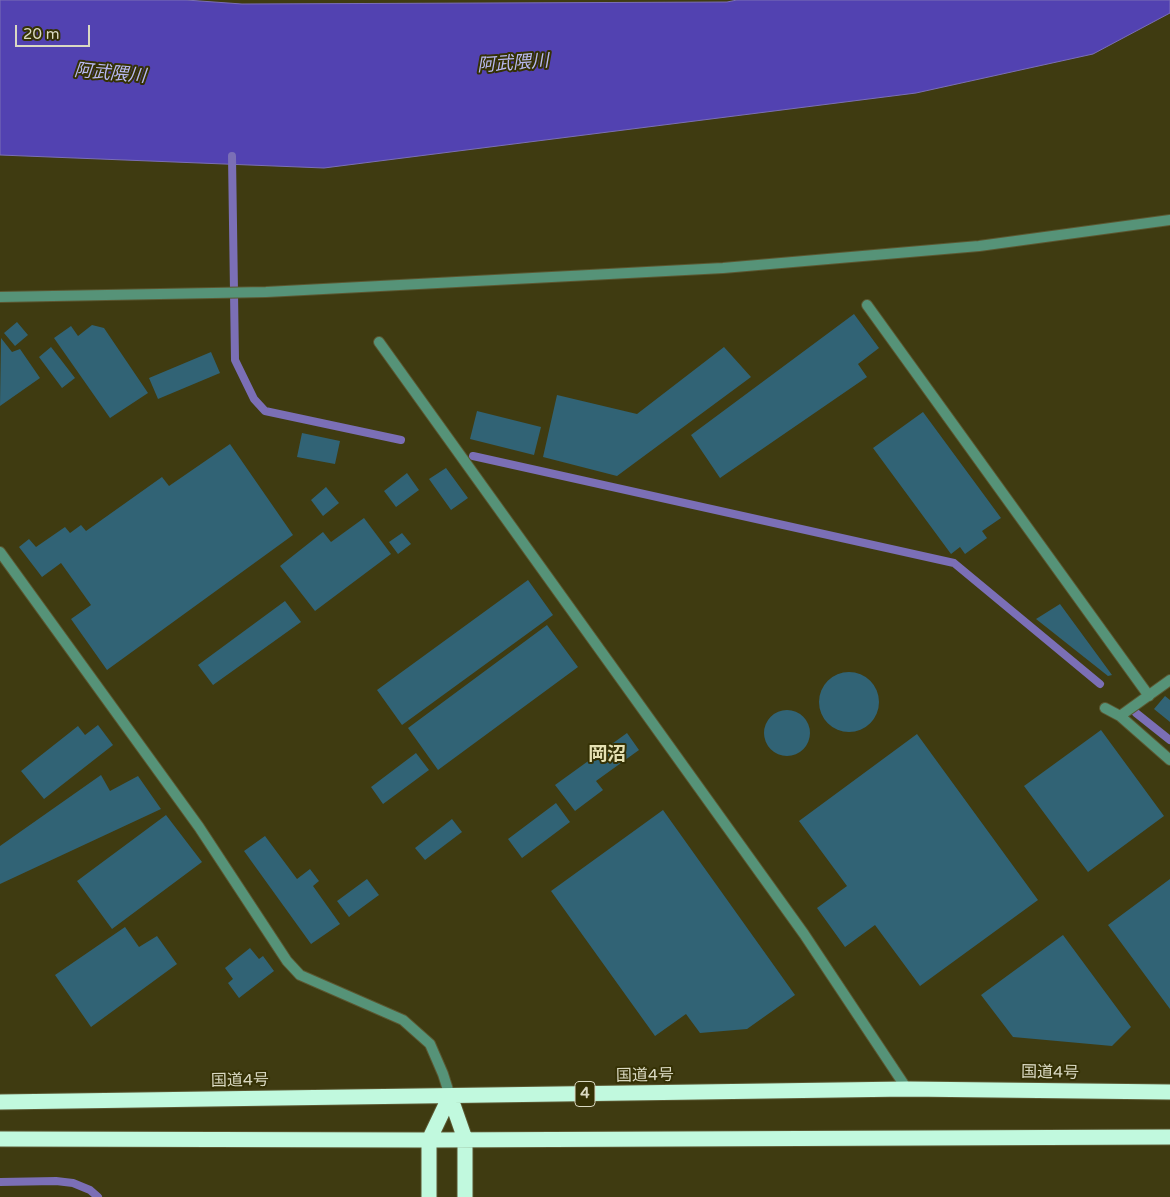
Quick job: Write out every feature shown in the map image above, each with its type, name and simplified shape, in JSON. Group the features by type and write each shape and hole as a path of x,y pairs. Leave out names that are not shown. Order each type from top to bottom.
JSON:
{"highway":[{"name":"国道4号","path":"0,1102 907,1089 1170,1092"},
{"path":"450,1096 465,1139 464,1197"},
{"path":"429,1197 429,1140 450,1096"},
{"path":"0,1139 429,1140 1170,1137"}],"street":[{"path":"0,297 266,292 723,268 979,246 1170,220"},
{"path":"867,305 1149,696"},
{"path":"379,342 804,934 907,1089"},
{"path":"0,552 199,827 287,962 300,975 403,1020 430,1044 450,1096"},
{"path":"1120,716 1170,680"},
{"path":"1105,708 1120,716 1170,760"}],"water":[{"name":"阿武隈川","path":"0,0 186,0 242,4 727,2 737,0 1170,0 1170,13 1093,54 916,93 324,168 0,155"}],"building":[{"path":"854,314 879,348 858,364 867,377 720,478 691,435"},
{"path":"17,322 28,335 15,346 4,333"},
{"path":"92,325 104,328 148,393 110,418 54,338 71,326 78,336"},
{"path":"1,338 12,352 20,349 40,378 0,406"},
{"path":"51,347 75,378 62,388 39,357"},
{"path":"724,347 751,377 617,476 543,457 557,395 637,414"},
{"path":"211,352 220,373 158,399 149,378"},
{"path":"477,411 541,427 534,455 470,439"},
{"path":"923,412 1001,518 982,531 987,538 965,554 960,547 951,554 873,448"},
{"path":"302,433 340,441 335,464 297,457"},
{"path":"230,444 293,535 107,670 71,619 91,605 61,563 42,577 19,547 29,539 36,547 65,527 70,533 81,525 86,531 162,477 169,486"},
{"path":"446,468 468,498 451,510 429,479"},
{"path":"407,473 419,490 396,507 384,491"},
{"path":"326,487 339,503 323,516 311,500"},
{"path":"364,518 391,554 315,611 280,566 323,532 331,542"},
{"path":"402,533 411,544 398,554 389,542"},
{"path":"528,580 553,615 402,725 377,690"},
{"path":"285,601 301,622 213,685 198,665"},
{"path":"1060,604 1112,675 1108,676 1036,619"},
{"path":"547,625 578,667 438,770 408,728"},
{"path":"849,672 866,677 874,685 879,702 874,719 866,727 849,732 832,727 824,719 819,702 824,685 832,677"},
{"path":"1165,696 1170,700 1170,722 1154,709"},
{"path":"783,710 791,710 800,714 806,720 810,733 806,746 800,752 791,756 783,756 774,752 768,746 764,737 764,729 768,720 774,714"},
{"path":"98,725 113,745 44,799 21,771 78,726 85,735"},
{"path":"1101,730 1164,816 1088,872 1024,786"},
{"path":"627,733 639,750 596,781 603,790 575,811 555,785"},
{"path":"917,734 1038,900 920,986 875,925 845,947 817,908 847,886 799,821"},
{"path":"416,753 429,770 383,804 371,787"},
{"path":"101,775 110,791 138,776 161,809 0,884 0,846"},
{"path":"556,803 570,822 522,858 508,839"},
{"path":"663,810 795,995 747,1029 700,1033 686,1014 655,1036 551,891"},
{"path":"166,815 202,862 112,929 77,881"},
{"path":"452,819 462,832 425,860 415,848"},
{"path":"265,836 297,879 310,869 319,881 313,886 340,924 311,944 244,851"},
{"path":"367,879 379,895 349,917 337,901"},
{"path":"1170,879 1170,1009 1108,925"},
{"path":"125,927 139,947 157,936 177,964 91,1027 55,975"},
{"path":"1063,935 1131,1027 1112,1046 1013,1037 981,995"},
{"path":"250,948 259,959 263,956 274,971 239,998 228,983 233,979 225,968"}],"waterway":[{"path":"232,156 235,360 254,399 265,411 401,440"},
{"path":"473,456 954,563 1100,684"},
{"path":"1136,713 1170,740"},
{"path":"0,1182 56,1181 73,1183 90,1190 98,1197"}],"district":[{"name":"岡沼","path":"607,755"}]}
